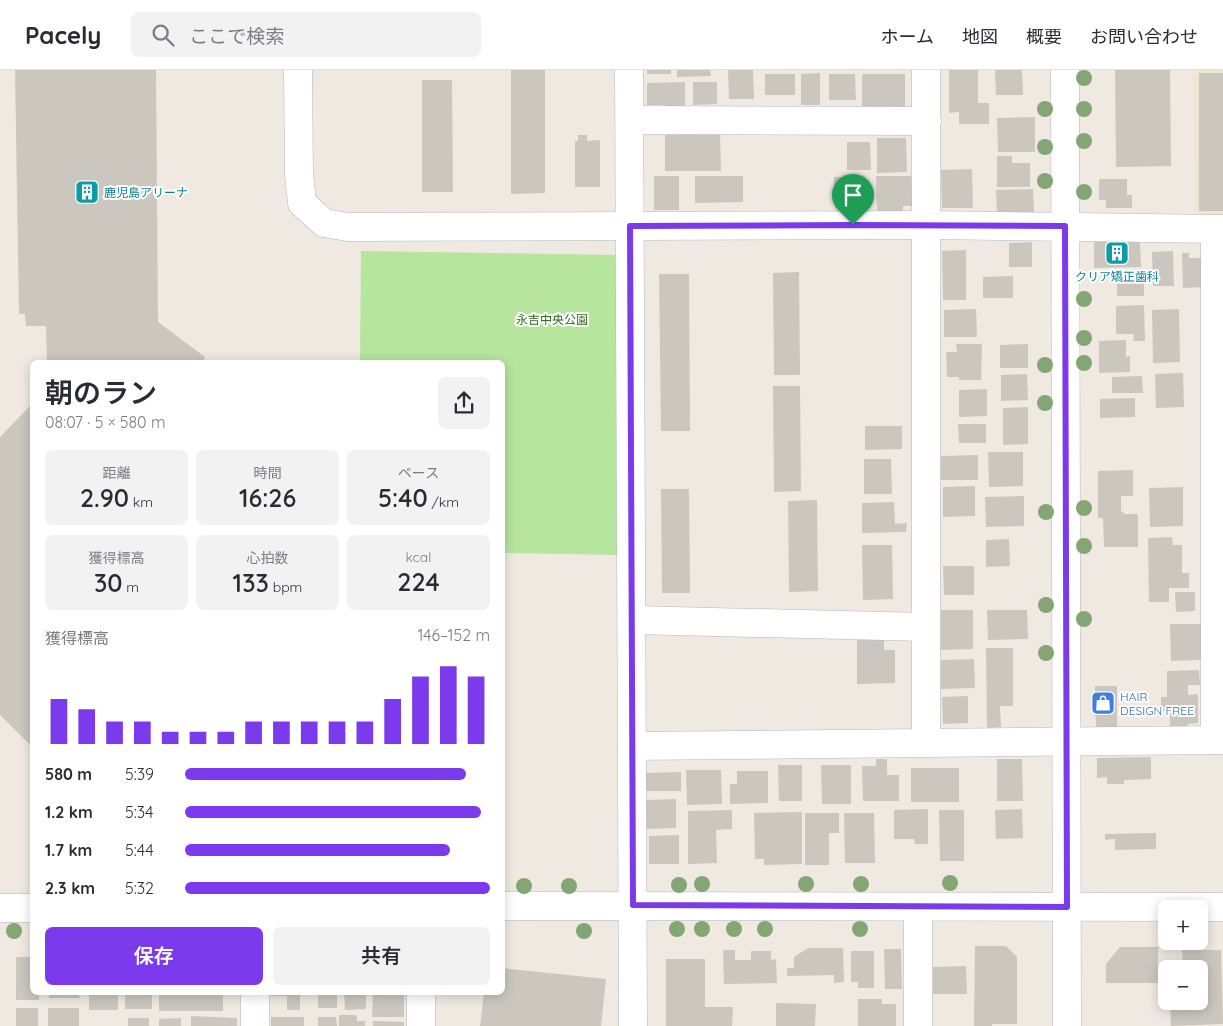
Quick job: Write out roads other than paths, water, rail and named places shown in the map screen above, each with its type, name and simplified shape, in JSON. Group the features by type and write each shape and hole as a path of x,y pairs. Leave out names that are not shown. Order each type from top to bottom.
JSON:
{"street":[{"path":"298,70 299,174 302,203 324,222 348,227 927,225 1219,229 1219,740 632,746"},
{"path":"629,70 633,1026"},
{"path":"926,70 926,742"},
{"path":"1065,70 1067,1026"},
{"path":"630,120 926,122"},
{"path":"632,620 925,627"},
{"path":"505,906 1223,907"},
{"path":"918,907 918,1026"},
{"path":"0,908 30,908"},
{"path":"255,995 255,1026"},
{"path":"421,995 421,1026"}],"place":[{"name":"鹿児島アリーナ","path":"87,192"},
{"name":"クリア矯正歯科","path":"1117,253"},
{"name":"HAIR DESIGN FREE","path":"1103,703"}],"park label":[{"name":"永吉中央公園","path":"552,319"}]}
